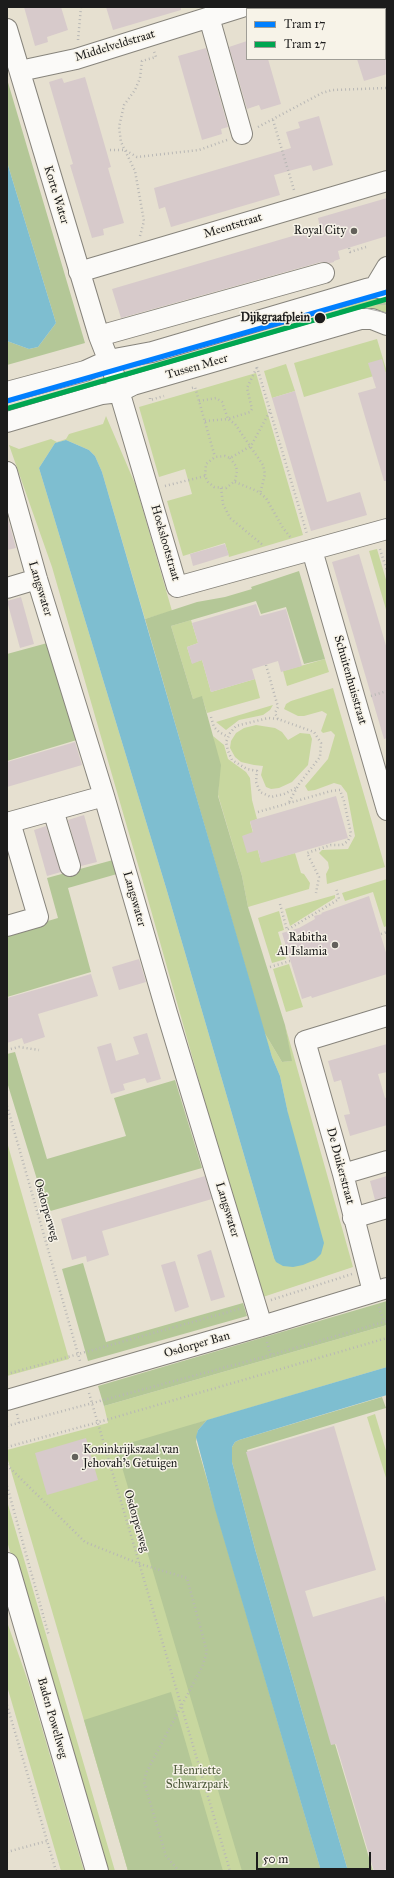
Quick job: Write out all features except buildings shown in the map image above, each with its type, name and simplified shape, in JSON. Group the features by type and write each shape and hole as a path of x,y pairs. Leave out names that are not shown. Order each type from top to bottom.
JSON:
{"main road":[{"name":"Baden Powellweg","path":"7,1564 97,1871"},
{"name":"Baden Powellweg","path":"7,1611 22,1652 87,1871"}],"street":[{"name":"Middelveldstraat","path":"20,71 76,59 242,7"},
{"path":"209,17 242,134"},
{"name":"Korte Water","path":"7,29 79,272 99,336 109,360"},
{"name":"Meentstraat","path":"79,272 387,181"},
{"path":"7,392 85,371 109,360 152,352 381,288 387,267"},
{"path":"99,336 324,273"},
{"name":"Tussen Meer","path":"7,422 102,394 119,392 144,382 362,319 372,319 387,325"},
{"name":"Hoekslootstraat","path":"109,360 177,587 381,530"},
{"name":"Langswater","path":"7,472 37,579 104,796 167,1013 262,1326"},
{"name":"Schuitenhuisstraat","path":"312,550 387,810"},
{"path":"7,588 37,579"},
{"path":"7,926 38,917 9,822 104,796"},
{"path":"53,810 70,866"},
{"name":"De Duikerstraat","path":"380,1290 367,1269 343,1174 305,1041 387,1016"},
{"path":"343,1174 387,1161"},
{"path":"353,1218 387,1208"},
{"name":"Osdorper Ban","path":"7,1400 380,1290"}],"path":[{"path":"76,59 81,7"},
{"path":"140,237 144,221 135,171 121,142 119,127 124,105 135,90 140,78 142,61 156,57 150,36"},
{"path":"273,120 294,193"},
{"path":"349,248 350,252 366,247"},
{"path":"257,367 265,365"},
{"path":"257,367 312,550"},
{"path":"205,421 228,419 242,416 250,412 252,409 248,388 257,367"},
{"path":"144,382 150,400 165,396"},
{"path":"187,389 195,387 215,457"},
{"path":"199,401 216,398 222,402 228,419 235,424 251,446 263,465 265,474 260,494"},
{"path":"230,458 251,446 270,411"},
{"path":"225,456 230,458 234,462 238,471 235,482 226,488 214,487 208,482 205,476 206,464 215,457 225,456"},
{"path":"149,490 205,476"},
{"path":"235,482 266,498 283,528 292,540 312,550"},
{"path":"221,488 222,504 230,518 254,539 283,558"},
{"path":"381,530 387,571"},
{"path":"266,665 278,707 275,713 278,719"},
{"path":"211,717 214,727 228,737"},
{"path":"288,804 296,788 320,757 321,743 314,732 278,719 268,718 236,726 226,742 232,760 256,771 256,782 260,792 271,797 284,794 296,788"},
{"path":"258,812 331,791 340,790 344,801 351,834 348,840 342,845 331,845 307,853 319,877 316,894"},
{"path":"280,904 287,930 339,899 336,888"},
{"path":"381,934 387,932"},
{"path":"270,967 290,960"},
{"path":"7,1050 18,1047 39,1050"},
{"name":"Osdorperweg","path":"7,1106 78,1354 83,1377 98,1422 230,1871"},
{"name":"Osdorper Ban","path":"7,1374 256,1305 367,1269"},
{"path":"7,1426 271,1355 387,1321"},
{"path":"7,1447 387,1338"},
{"path":"7,1465 85,1542 140,1564 187,1578 207,1652 202,1667 182,1707 146,1773 144,1782 166,1856 179,1871"},
{"path":"7,1705 56,1871"},
{"path":"7,1852 47,1840"}],"green space":[{"path":"7,79 85,343 7,365 7,341 29,349 38,347 56,323 7,162"},
{"path":"387,295 387,318 342,319 337,301"},
{"path":"377,339 387,372 304,397 294,363"},
{"path":"286,364 295,391 272,398 264,371"},
{"path":"256,373 303,535 229,557 225,543 183,556 167,501 192,494 185,469 159,477 139,407"},
{"path":"106,416 136,486 172,611 145,619 102,472 95,456 89,450 66,440 55,443 39,468 167,891 274,1258 288,1113 280,1076 264,1032 282,1062 291,1061 285,1025 353,1267 260,1298 147,896 52,567 9,445 19,449 51,439 57,442 66,439 69,434 103,424"},
{"path":"377,549 387,583 387,613 369,551"},
{"path":"299,571 325,659 304,664 286,607 261,614 256,601 171,626 193,699 202,696 221,765 218,796 242,876 248,907 285,1025 292,1061 282,1062 264,1032 145,619 197,602 225,597 252,589 251,587"},
{"path":"191,620 198,643 187,647 192,663 202,660 211,692 255,679 260,698 207,713 202,697 193,699 171,626"},
{"path":"51,642 80,739 7,761 7,654"},
{"path":"325,659 329,672 287,686 283,671"},
{"path":"333,688 385,867 327,884 326,874 329,868 328,862 319,853 322,850 348,849 355,836 347,793 341,785 334,783 308,791 305,786 328,759 335,735 331,731 323,733 321,731 327,714 322,711 304,716 298,716 284,709 286,704 291,701"},
{"path":"273,705 270,710 263,715 239,720 226,730 216,722"},
{"path":"256,725 275,728 282,732 288,740 300,733 310,734 312,739 308,765 292,782 279,788 271,789 266,787 261,775 263,766 241,762 235,757 230,748 231,741 236,733 244,728"},
{"path":"213,736 224,745 228,759 246,772 250,778 252,800 257,819 250,822 261,862 295,853 301,873 304,874 310,883 309,889 248,907 242,876 218,795 219,782"},
{"path":"113,860 117,874 68,888 91,972 7,997 7,933 58,918 47,878"},
{"path":"387,879 387,926 384,927 373,892 345,901 342,893"},
{"path":"335,895 335,898 290,926 285,909"},
{"path":"279,911 284,930 278,932 286,959 272,963 258,918"},
{"path":"289,964 303,1007 286,1012 273,969"},
{"path":"15,1052 47,1159 126,1136 114,1098 175,1080 202,1168 47,1212 7,1082 7,1054"},
{"path":"7,1142 69,1359 7,1376 8,1293"},
{"path":"83,1263 106,1342 243,1303 247,1316 88,1361 62,1269"},
{"path":"387,1301 387,1325 104,1406 98,1386"},
{"name":"Henriette Schwarzpark","path":"387,1325 387,1367 195,1424 196,1442 321,1871 128,1871 7,1457 7,1450 108,1423 104,1406"},
{"path":"382,1397 386,1408 247,1450 373,1871 348,1871 255,1549 232,1462 231,1453 235,1442 239,1440"},
{"path":"375,1414 387,1454 387,1481 367,1417"},
{"path":"207,1420 198,1430 196,1442 321,1871 242,1871 116,1447"},
{"path":"7,1501 115,1871 102,1871 72,1770 7,1541"},
{"path":"7,1622 29,1684 84,1871 61,1871 7,1686"},
{"path":"171,1692 223,1871 128,1871 84,1720"}],"water":[{"path":"7,162 56,323 38,347 29,349 7,341"},
{"path":"66,440 89,450 95,456 102,472 272,1057 280,1076 288,1113 324,1243 321,1254 315,1260 303,1265 293,1267 283,1266 276,1262 274,1258 167,891 39,468 55,443"},
{"path":"387,1367 387,1395 239,1440 235,1442 232,1447 232,1462 255,1549 348,1871 321,1871 215,1509 196,1437 198,1430 207,1420"}],"tram line":[{"name":"17","path":"7,401 387,292"},
{"name":"27","path":"9,408 387,299"},
{"path":"321,318 370,304 387,304"},
{"path":"365,308 387,313"}],"place":[{"name":"Royal City","path":"354,231"},
{"name":"Dijkgraafplein","path":"320,318"},
{"name":"Rabitha Al Islamia","path":"335,945"},
{"name":"Koninkrijkszaal van Jehovah's Getuigen","path":"75,1457"}]}
